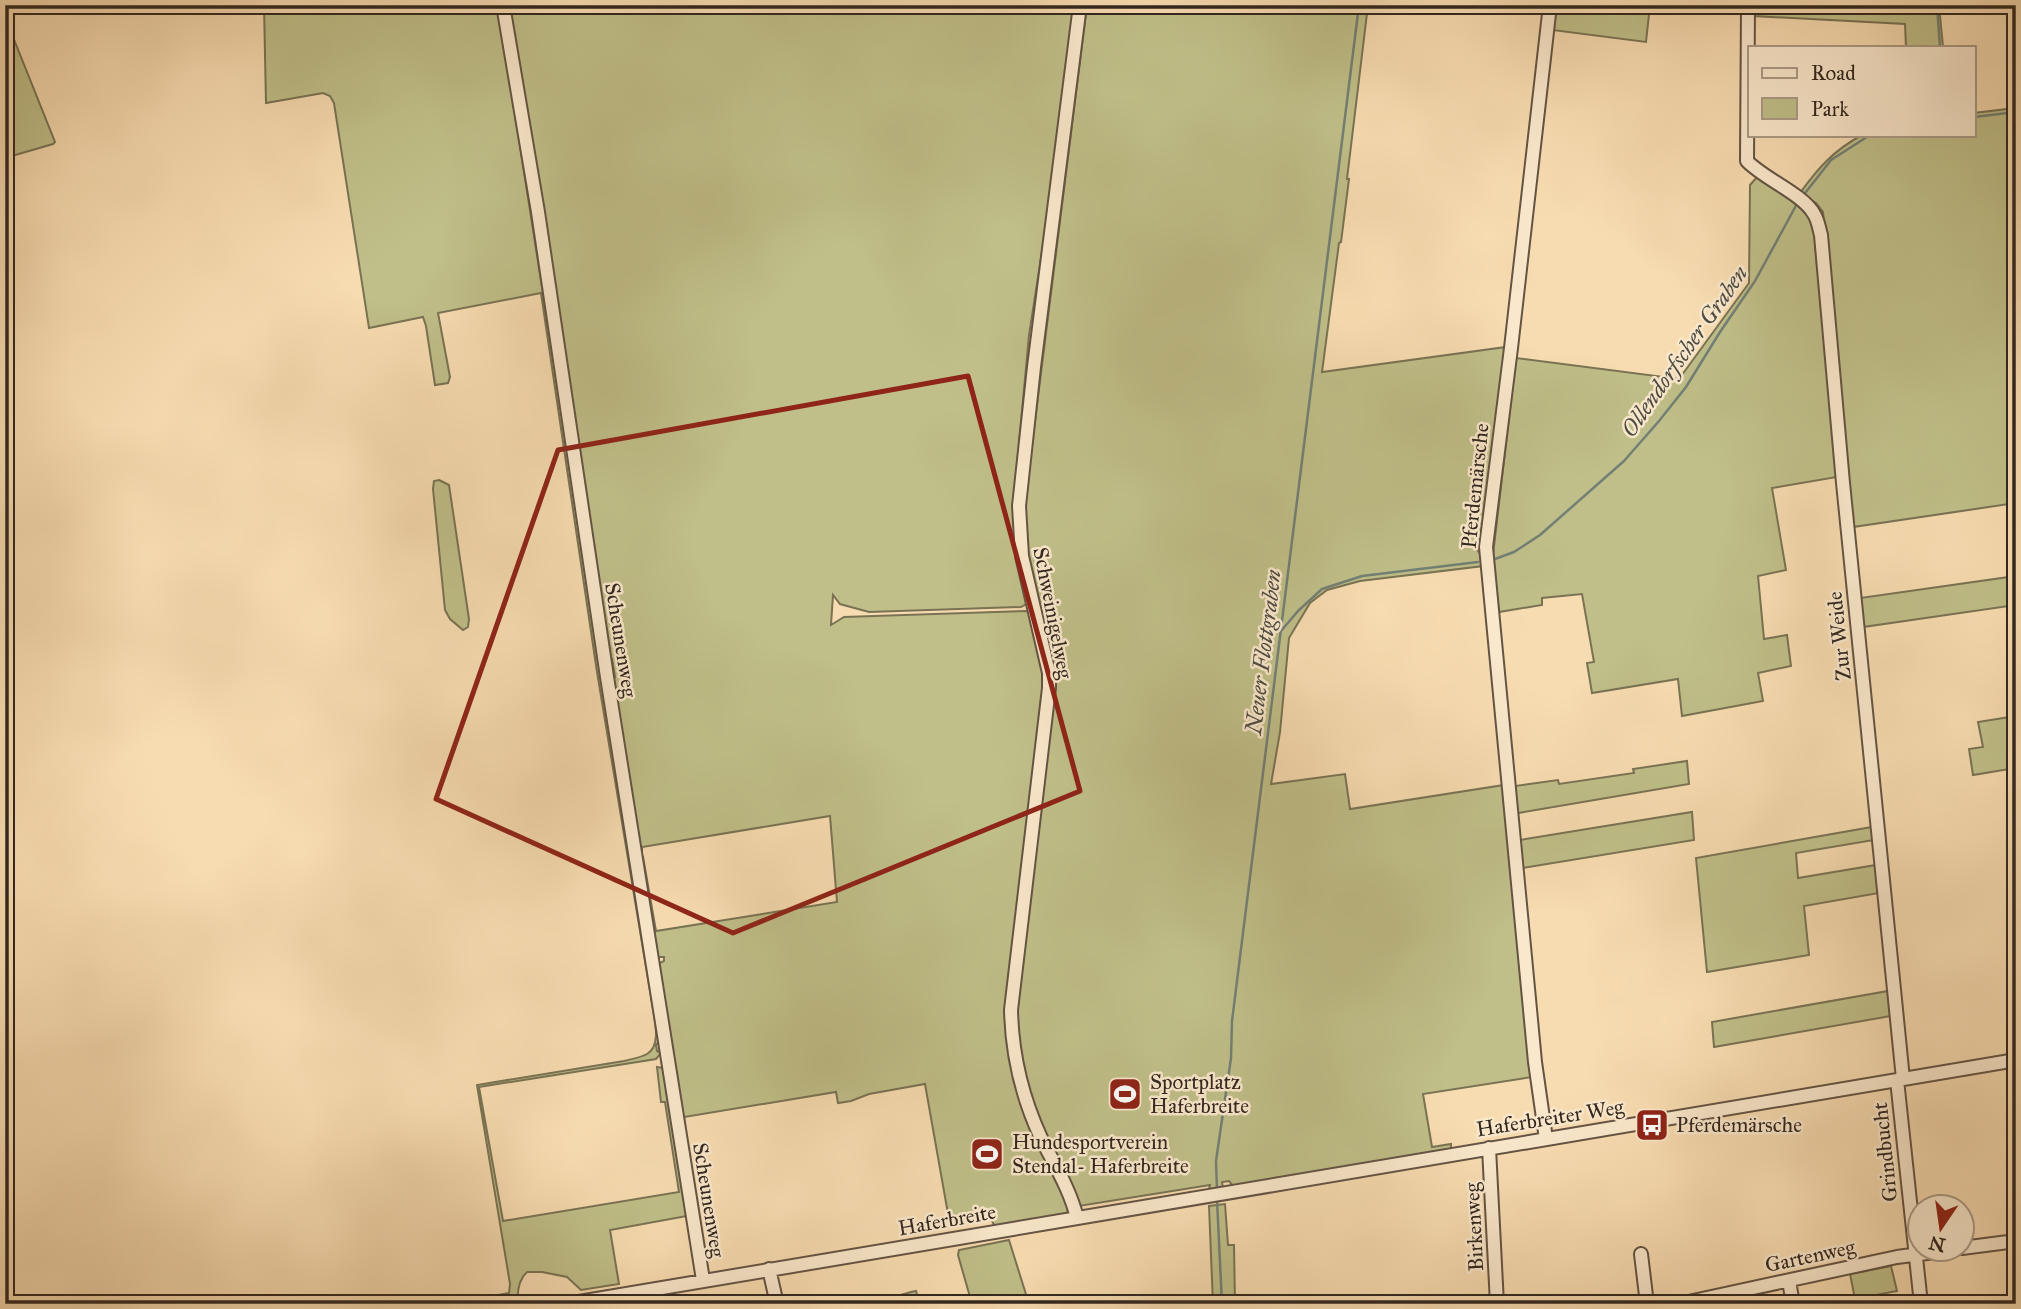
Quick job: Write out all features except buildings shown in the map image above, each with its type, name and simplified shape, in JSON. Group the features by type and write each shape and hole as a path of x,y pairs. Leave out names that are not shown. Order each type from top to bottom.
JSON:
{"street":[{"name":"Scheunenweg","path":"503,5 538,212 609,690 703,1280"},
{"name":"Schweinigelweg","path":"1077,1218 1023,1096 1014,1047 1011,1010 1049,688 1049,673 1022,556 1019,506 1035,354 1080,5"},
{"name":"Pferdemärsche","path":"1546,1139 1532,1036 1486,547 1550,5"},
{"name":"Zur Weide","path":"1748,5 1747,161 1759,173 1814,213 1821,236 1900,1079"},
{"name":"Haferbreiter Weg","path":"1132,1209 2016,1060"},
{"name":"Grindbucht","path":"1900,1079 1911,1194"},
{"name":"Birkenweg","path":"1489,1148 1497,1304"},
{"name":"Haferbreite","path":"567,1304 640,1297 703,1280 1132,1209"},
{"path":"1976,1246 2016,1241"},
{"path":"1641,1254 1647,1304"},
{"name":"Gartenweg","path":"1679,1304 1906,1256"},
{"name":"Grindbucht","path":"1917,1264 1921,1304"},
{"path":"769,1269 777,1304"},
{"path":"1789,1281 1793,1304"}],"highlighted area":[{"path":"968,376 1080,791 733,933 436,799 558,450"}],"green space":[{"path":"264,5 498,5 592,620 633,865 631,867 659,1042 656,1045 657,1051 661,1053 656,1059 479,1087 503,1221 679,1192 665,1102 661,1102 657,1067 663,1068 687,1216 610,1230 619,1284 581,1290 567,1277 527,1272 519,1286 518,1304 450,1304 509,1293 510,1284 477,1085 636,1058 651,1050 656,1040 655,1020 597,672 541,293 438,313 450,377 448,383 435,385 423,317 369,328 334,103 330,96 323,93 266,103"},
{"path":"510,5 1075,5 1029,335 1015,488 1015,544 1028,603 1021,607 869,612 840,604 833,595 831,625 844,617 1027,611 1031,614 1046,675 1026,864 1013,1062 1069,1205 1067,1214 1000,1227 994,1225 991,1219 950,1225 925,1084 869,1094 838,1103 836,1092 684,1117 685,1126 682,1126 656,965 664,961 664,957 656,957 639,860 643,857 656,931 837,902 830,816 642,847 640,853 610,679 615,677 610,659"},
{"path":"1087,5 1368,5 1349,179 1322,372 1506,347 1481,537 1477,550 1482,555 1483,566 1360,581 1327,590 1310,603 1289,638 1280,732 1271,784 1345,774 1350,809 1504,785 1532,1077 1423,1094 1432,1147 1451,1144 1451,1151 1234,1187 1229,1181 1222,1182 1223,1188 1209,1189 1210,1185 1079,1206 1024,1088 1015,1035 1017,976 1052,692 1024,548 1025,501"},
{"path":"1555,5 1650,5 1646,42 1552,30"},
{"path":"1753,5 1939,5 1943,46 1906,46 1905,24 1753,16"},
{"path":"5,17 55,142 5,158"},
{"path":"2016,108 2016,503 1853,527 1823,212 1816,203 1800,193 1827,160 1860,136 1976,136 1976,113"},
{"path":"1757,177 1809,214 1814,233 1837,477 1772,488 1786,570 1758,576 1764,639 1787,635 1791,666 1758,673 1763,701 1682,716 1678,679 1592,693 1587,663 1594,662 1582,594 1542,598 1542,605 1499,612 1493,555 1516,358 1679,379 1749,283 1750,185"},
{"path":"439,480 449,485 469,619 468,627 463,630 450,619 445,610 433,489 434,481"},
{"path":"2016,576 2016,605 1863,627 1860,598"},
{"path":"2016,716 2016,768 1973,775 1969,749 1983,747 1978,722"},
{"path":"1687,761 1689,784 1518,813 1515,786 1558,780 1559,784 1634,773 1633,769"},
{"path":"1692,812 1694,840 1523,868 1520,840"},
{"path":"1872,827 1874,840 1796,853 1798,878 1876,865 1879,893 1804,906 1809,955 1707,972 1696,858"},
{"path":"1888,991 1891,1016 1714,1047 1712,1022"},
{"path":"1225,1204 1228,1245 1234,1245 1235,1304 1213,1304 1209,1206"},
{"path":"1009,1240 1029,1304 972,1304 958,1255 959,1250"},
{"path":"1891,1266 1897,1291 1855,1299 1850,1274"},
{"path":"916,1291 920,1304 869,1304 911,1292"},
{"path":"186,1297 242,1297 242,1300 229,1299 228,1304 81,1304"}],"waterway":[{"name":"Neuer Flottgraben","path":"1217,1190 1216,1161 1231,1058 1232,1021 1359,5"},
{"path":"1937,5 1940,46"},
{"name":"Ollendorfscher Graben","path":"1976,117 2016,112"},
{"name":"Ollendorfscher Graben","path":"1802,197 1831,160 1868,136"},
{"name":"Ollendorfscher Graben","path":"1495,559 1514,552 1540,535 1624,461 1659,421 1686,387 1755,281 1798,202"},
{"name":"Ollendorfscher Graben","path":"1281,631 1322,589 1362,576 1478,562"},
{"name":"Neuer Flottgraben","path":"1217,1200 1222,1304"}],"place":[{"name":"Sportplatz Haferbreite","path":"1125,1094"},
{"name":"Pferdemärsche","path":"1652,1125"},
{"name":"Hundesportverein Stendal- Haferbreite","path":"987,1154"}]}
